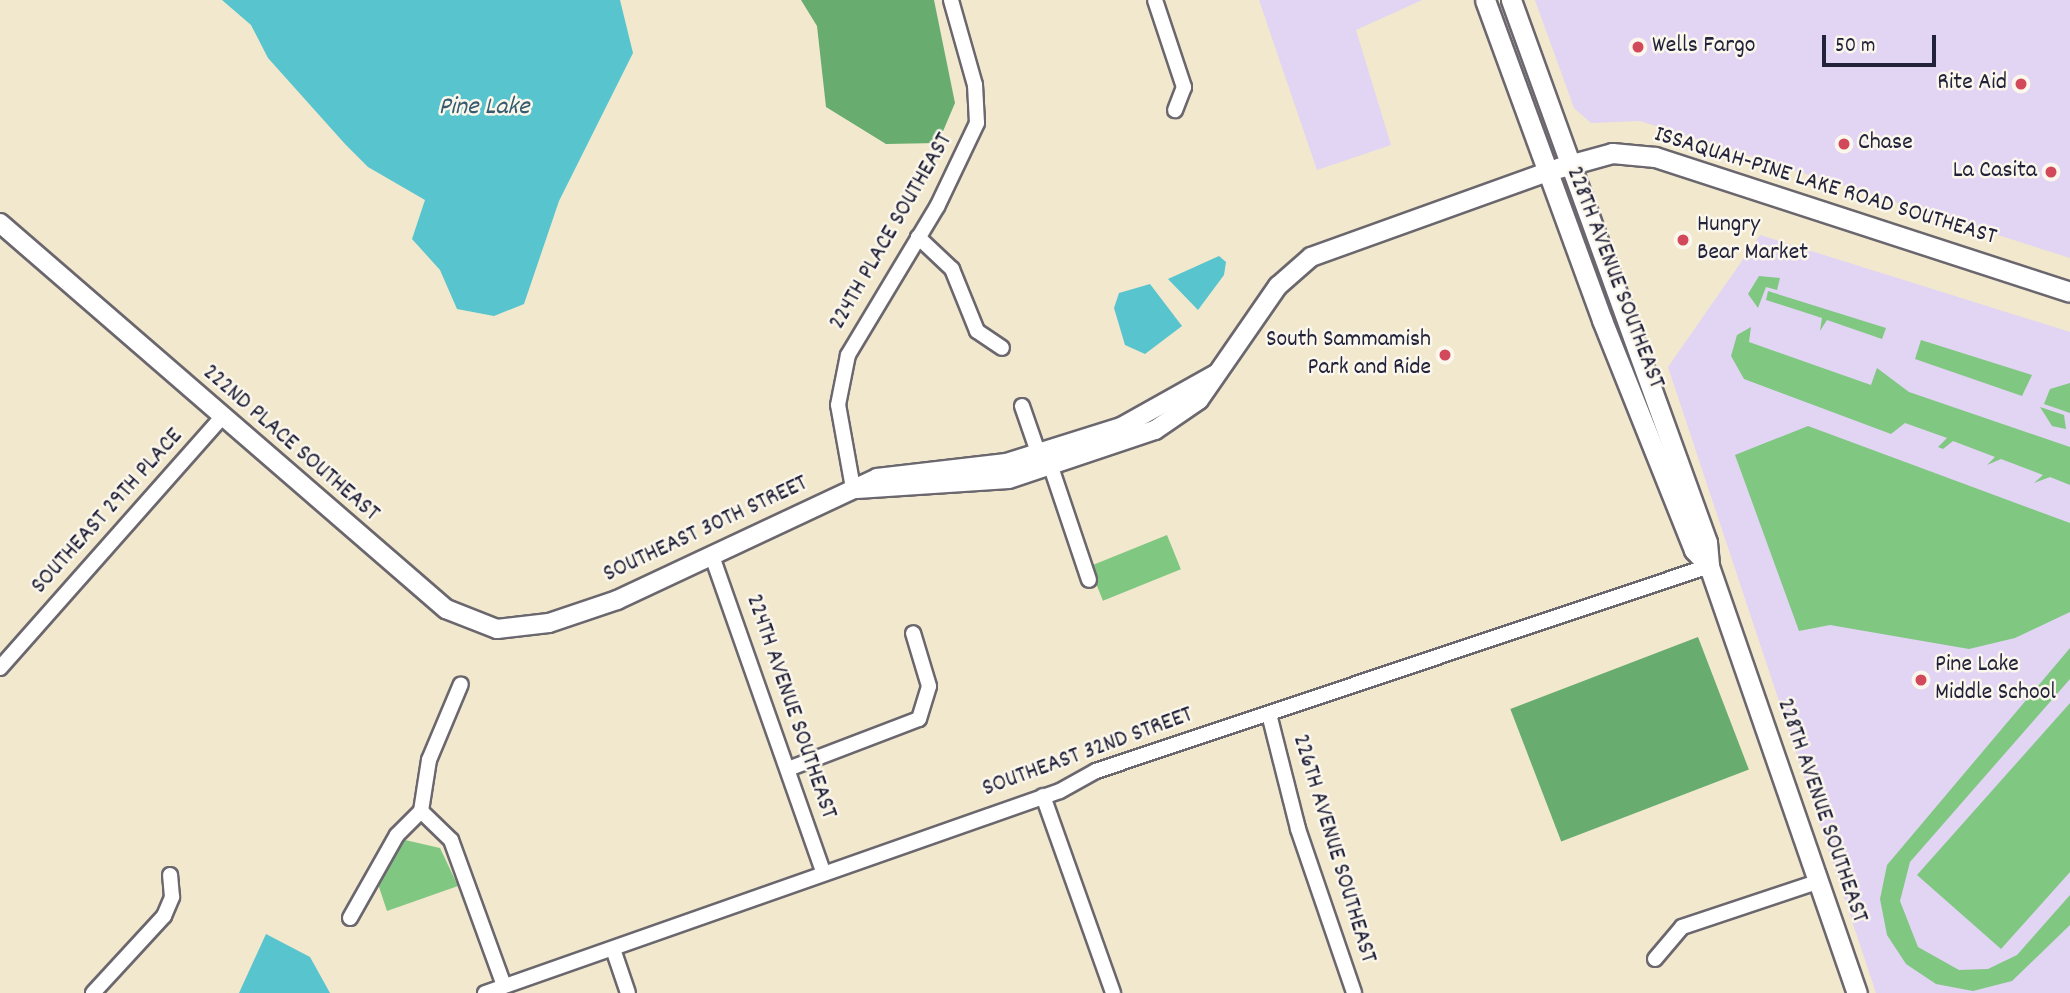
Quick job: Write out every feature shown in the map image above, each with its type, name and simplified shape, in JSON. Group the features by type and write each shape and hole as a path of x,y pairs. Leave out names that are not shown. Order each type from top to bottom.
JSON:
{"main road":[{"name":"228TH AVENUE SOUTHEAST","path":"1485,0 1547,172 1681,520 1709,566"},
{"name":"228TH AVENUE SOUTHEAST","path":"1511,0 1704,533 1709,566 1857,993"},
{"name":"ISSAQUAH-PINE LAKE ROAD SOUTHEAST","path":"1547,172 1612,153 1655,157 2070,292"}],"street":[{"name":"224TH PLACE SOUTHEAST","path":"853,488 838,405 848,355 918,237 977,123 975,85 951,0"},
{"path":"1155,0 1184,87 1175,110"},
{"name":"ISSAQUAH-PINE LAKE ROAD SOUTHEAST","path":"853,488 983,483 1181,417 1216,374 1278,286 1311,257 1547,172"},
{"name":"222ND PLACE SOUTHEAST","path":"0,223 221,418 462,618 518,628 578,614"},
{"path":"918,237 952,269 977,331 1002,348"},
{"path":"1022,406 1089,580"},
{"name":"SOUTHEAST 29TH PLACE","path":"0,668 221,418"},
{"name":"SOUTHEAST 30TH STREET","path":"578,614 713,559 853,488"},
{"name":"224TH AVENUE SOUTHEAST","path":"713,559 823,872"},
{"name":"SOUTHEAST 32ND STREET","path":"485,993 1043,796 1096,771 1270,718 1709,566"},
{"path":"788,769 919,719 929,686 913,633"},
{"path":"350,918 397,835 421,811 429,760 461,684"},
{"name":"226TH AVENUE SOUTHEAST","path":"1270,718 1298,829 1354,993"},
{"path":"1043,796 1113,993"},
{"path":"421,811 451,840 503,986"},
{"path":"93,993 164,916 172,897 170,876"},
{"path":"1655,959 1682,927 1820,881"},
{"path":"613,949 628,993"}],"shaded area":[{"path":"1259,0 1422,0 1356,30 1391,145 1317,170"},
{"path":"1535,0 2070,0 2070,258 1640,121 1591,123 1574,108"},
{"name":"Pine Lake Middle School","path":"1760,235 2070,332 2070,993 1876,993 1668,367"}],"green space":[{"path":"801,0 934,0 955,103 938,143 886,144 826,107 817,26"},
{"path":"1759,276 1780,278 1777,290 1766,287 1758,308 1748,294"},
{"path":"1768,291 1886,328 1882,339 1827,320 1820,331 1822,318 1766,300"},
{"path":"1751,327 1749,342 1871,385 1877,368 1909,392 2070,447 2070,485 2050,477 2034,483 2043,475 2001,459 1987,465 1995,457 1953,441 1943,449 1938,447 1947,438 1905,423 1891,434 1744,379 1731,356 1737,335"},
{"path":"1921,340 2032,375 2022,396 1915,359"},
{"path":"2070,383 2070,413 2044,404 2050,389"},
{"path":"2040,407 2064,415 2066,429 2052,426"},
{"path":"1808,426 2070,523 2070,612 2015,638 1969,649 1830,625 1799,631 1735,455"},
{"path":"1167,535 1181,569 1103,601 1089,566"},
{"path":"1698,637 1749,770 1561,842 1510,709"},
{"path":"2070,648 2070,679 1910,862 1900,901 1918,947 1959,970 1988,969 2017,955 2070,895 2070,925 2012,981 1973,991 1936,984 1906,964 1887,935 1880,899 1887,865"},
{"path":"2070,703 2070,872 2001,949 1917,875"},
{"path":"405,840 440,848 458,886 387,911 377,881"}],"water":[{"name":"Pine Lake","path":"222,0 620,0 633,53 559,201 524,304 494,316 457,309 440,270 412,239 425,200 368,167 268,58 251,25"},
{"path":"1219,256 1226,262 1224,275 1198,310 1168,279"},
{"path":"1150,284 1182,326 1145,354 1125,345 1114,308 1119,293"},
{"path":"266,934 310,957 330,993 239,993"}],"place":[{"name":"Wells Fargo","path":"1638,47"},
{"name":"Rite Aid","path":"2021,84"},
{"name":"Chase","path":"1844,144"},
{"name":"La Casita","path":"2051,172"},
{"name":"Hungry Bear Market","path":"1683,240"},
{"name":"South Sammamish Park and Ride","path":"1445,355"},
{"name":"Pine Lake Middle School","path":"1921,680"}]}
